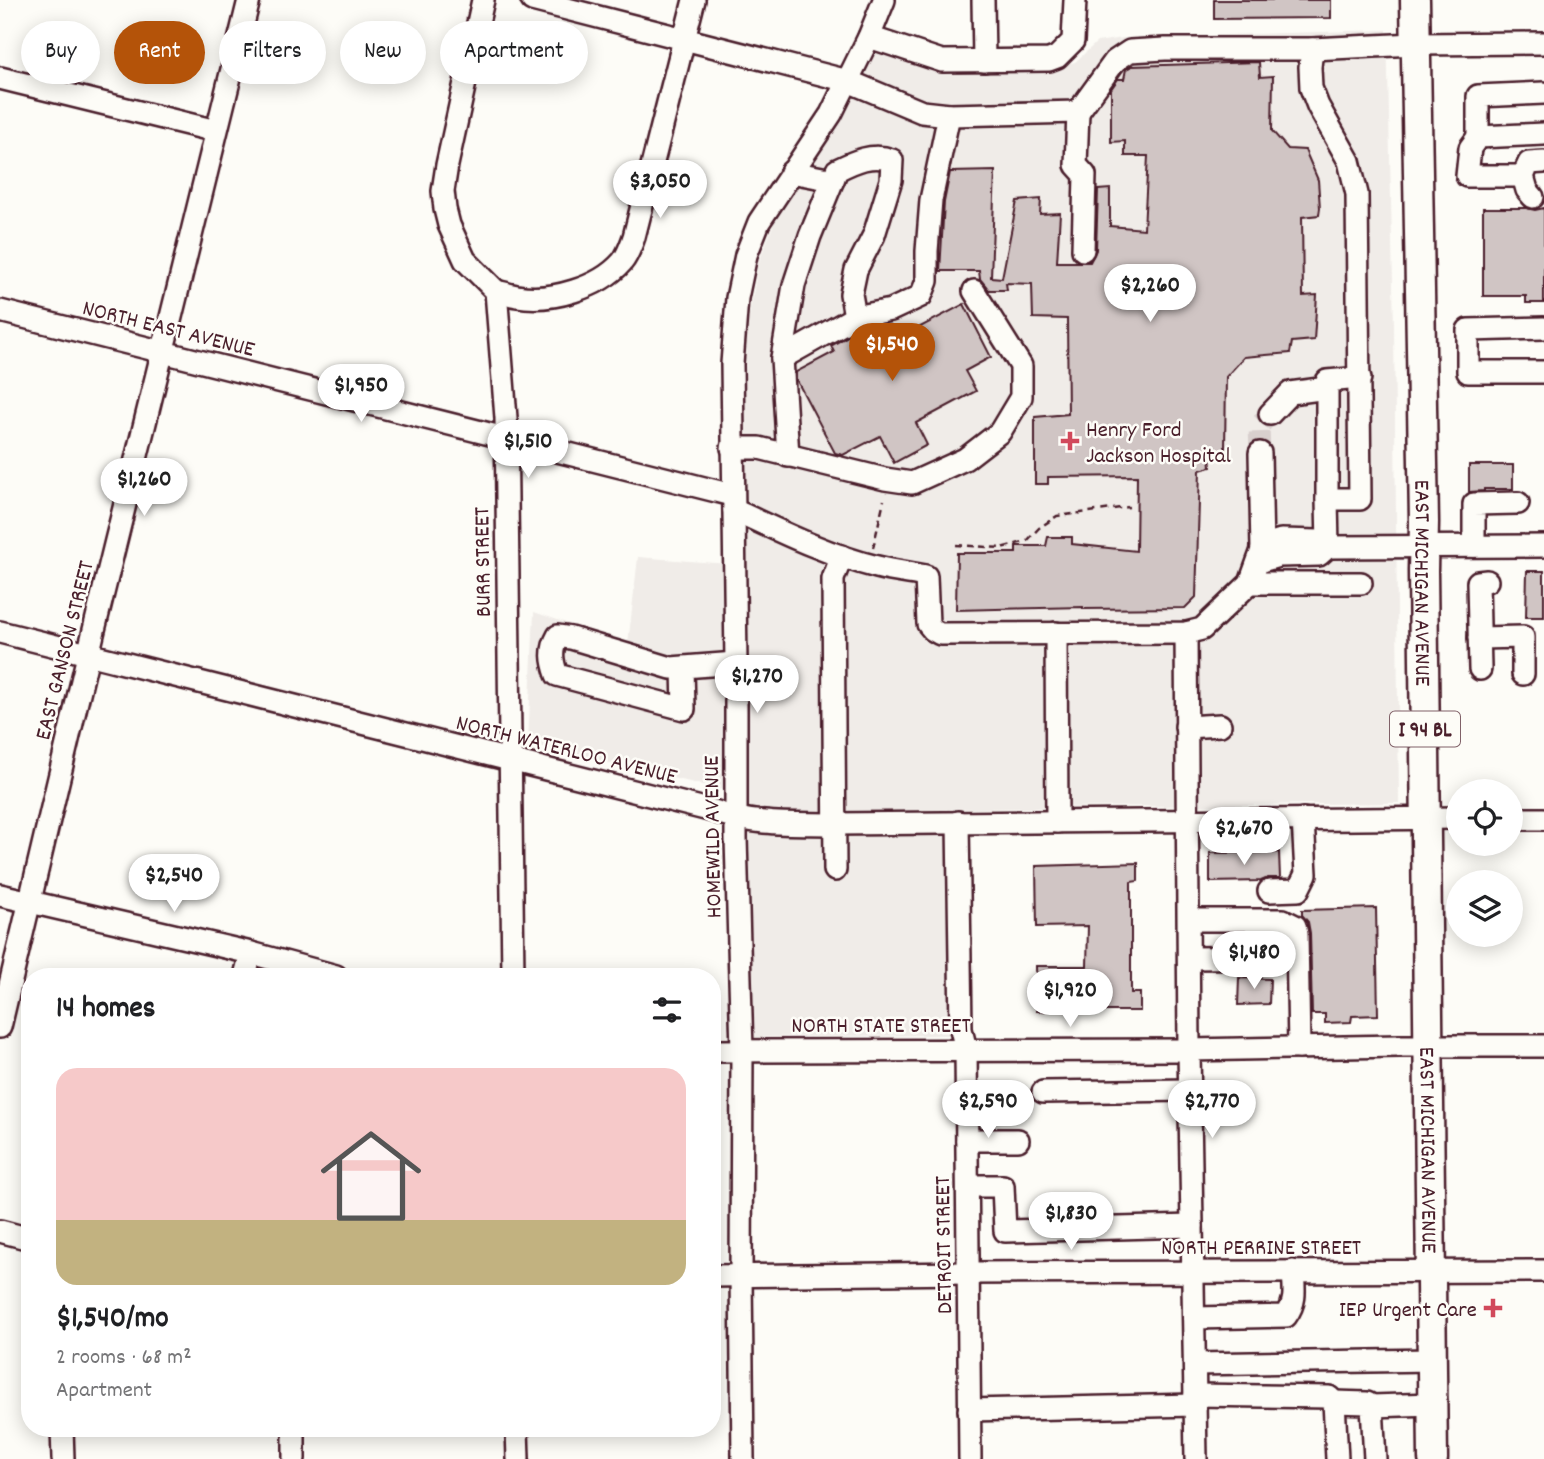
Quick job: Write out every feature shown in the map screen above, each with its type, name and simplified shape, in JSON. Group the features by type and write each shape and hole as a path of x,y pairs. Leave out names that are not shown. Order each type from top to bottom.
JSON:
{"main road":[{"name":"EAST MICHIGAN AVENUE","path":"1415,0 1424,509 1433,1459"}],"street":[{"name":"EAST GANSON STREET","path":"0,1027 249,0"},
{"path":"483,0 447,165 443,191 445,209 455,241 465,260 496,291 537,297 582,289 624,261 634,237 694,0"},
{"path":"532,0 848,81 922,112 949,115 1078,111"},
{"name":"HOMEWILD AVENUE","path":"743,1459 742,1051 732,447 732,364 737,298 746,255 759,222 831,114 884,0"},
{"path":"983,0 984,61"},
{"path":"869,37 942,61 1049,60 1066,50 1073,41 1075,0"},
{"path":"1083,250 1085,175 1076,165 1078,111 1115,61 1130,51 1544,43"},
{"path":"1312,49 1311,88 1318,106 1349,161 1357,194 1360,499 1327,499"},
{"path":"0,78 216,131"},
{"path":"1523,176 1467,176 1470,148 1478,136 1478,96 1544,93"},
{"path":"782,358 855,317 891,310 921,296 928,281 927,251 931,200 949,115"},
{"path":"1478,136 1544,134"},
{"path":"788,456 782,358 794,285 810,236 837,170 860,159 883,157 892,160 891,180 874,235 856,270 851,294 855,317"},
{"path":"1533,197 1527,190 1523,176 1529,163 1544,162"},
{"path":"791,172 832,180"},
{"name":"BURR STREET","path":"496,291 506,418 513,968"},
{"path":"732,447 759,448 912,483 965,459 999,432 1021,397 1021,366 974,291"},
{"name":"NORTH EAST AVENUE","path":"0,311 506,439 734,503 795,538 842,556 869,565 926,576 929,624 933,631 940,634 1056,633"},
{"path":"1544,328 1468,330 1468,372 1544,372"},
{"path":"1328,547 1327,381 1360,378"},
{"path":"1270,414 1290,393 1327,388"},
{"path":"1057,822 1056,633 1186,633 1202,629 1250,583 1260,556 1260,453"},
{"path":"1480,669 1487,581 1474,504 1518,503"},
{"path":"1260,556 1319,555 1328,547 1544,546"},
{"path":"835,870 833,579 842,556"},
{"path":"1250,583 1361,583"},
{"name":"NORTH WATERLOO AVENUE","path":"0,632 755,822 834,824 1446,818"},
{"path":"1186,633 1196,1459"},
{"path":"683,667 684,709 557,675 552,645 558,636 571,638 671,667 736,663"},
{"path":"1484,638 1523,637 1523,674"},
{"path":"1186,727 1220,725"},
{"path":"1523,819 1544,819"},
{"path":"1269,891 1298,890 1306,874 1303,820"},
{"name":"DETROIT STREET","path":"958,822 961,1029 966,1050 970,1459"},
{"path":"0,895 307,968"},
{"path":"1189,920 1283,920 1295,926 1299,1048"},
{"path":"247,968 251,953"},
{"path":"1189,958 1297,957"},
{"name":"NORTH STATE STREET","path":"721,1051 1544,1046"},
{"path":"1043,1092 1190,1090"},
{"path":"967,1140 1018,1140"},
{"path":"968,1186 1003,1186 1005,1231 1192,1226"},
{"path":"0,1231 21,1237"},
{"path":"1194,1318 1286,1316 1294,1301 1293,1271"},
{"name":"NORTH PERRINE STREET","path":"721,1276 1544,1271"},
{"path":"1195,1364 1432,1360"},
{"path":"969,1410 1329,1397 1334,1402 1337,1459"},
{"path":"1334,1402 1367,1403 1372,1406 1433,1404"},
{"path":"1372,1406 1375,1459"},
{"path":"62,1437 63,1459"},
{"path":"294,1437 294,1459"},
{"path":"517,1437 518,1459"}],"path":[{"path":"869,565 884,500"},
{"path":"956,545 1001,548 1027,541 1039,528 1057,516 1129,507"}],"shaded area":[{"name":"Henry Ford Jackson Hospital","path":"1387,30 1394,326 1399,803 950,809 951,1035 755,1037 745,795 528,744 534,612 628,644 638,557 741,565 747,326 759,261 778,213 822,134 877,50 938,70 1042,71 1075,62 1097,42 1123,38"}],"building":[{"path":"1214,0 1331,0 1331,18 1214,19"},
{"path":"1259,62 1260,77 1273,76 1272,131 1288,149 1305,150 1318,180 1319,215 1302,217 1303,296 1317,295 1314,340 1292,342 1290,353 1244,357 1226,377 1225,450 1210,452 1211,467 1200,470 1196,597 1185,608 956,610 957,553 1016,553 1016,546 1046,546 1048,537 1072,537 1072,544 1136,551 1137,476 1048,477 1048,484 1035,484 1035,417 1068,414 1067,319 1033,318 1032,284 1006,283 1007,290 989,290 980,279 979,271 940,271 944,202 950,172 995,171 991,277 1002,278 1017,201 1041,199 1040,214 1060,213 1057,262 1090,262 1096,250 1098,190 1110,189 1110,226 1144,229 1148,156 1125,156 1125,141 1111,142 1111,89 1118,79 1124,79 1126,69 1132,66"},
{"path":"1483,208 1544,208 1544,303 1526,303 1526,296 1483,296"},
{"path":"964,304 991,357 965,371 976,391 916,423 927,445 894,463 880,436 843,455 835,453 796,379 796,372 834,352 831,346 860,329 876,326 886,345"},
{"path":"1469,465 1513,465 1513,489 1469,492"},
{"path":"1527,571 1544,571 1544,617 1526,617"},
{"path":"1279,852 1280,878 1210,882 1210,853"},
{"path":"1138,863 1138,881 1131,882 1131,993 1140,993 1140,1011 1037,1011 1036,966 1087,966 1088,926 1037,927 1036,866"},
{"path":"1376,908 1378,1015 1352,1016 1351,1022 1325,1023 1325,1014 1312,1014 1310,933 1302,910"},
{"path":"1239,978 1270,979 1269,1004 1238,1005"}],"tunnel":[{"path":"1260,453 1259,426 1270,414"}],"place":[{"name":"Henry Ford Jackson Hospital","path":"1070,441"},
{"name":"IEP Urgent Care","path":"1493,1308"}]}
